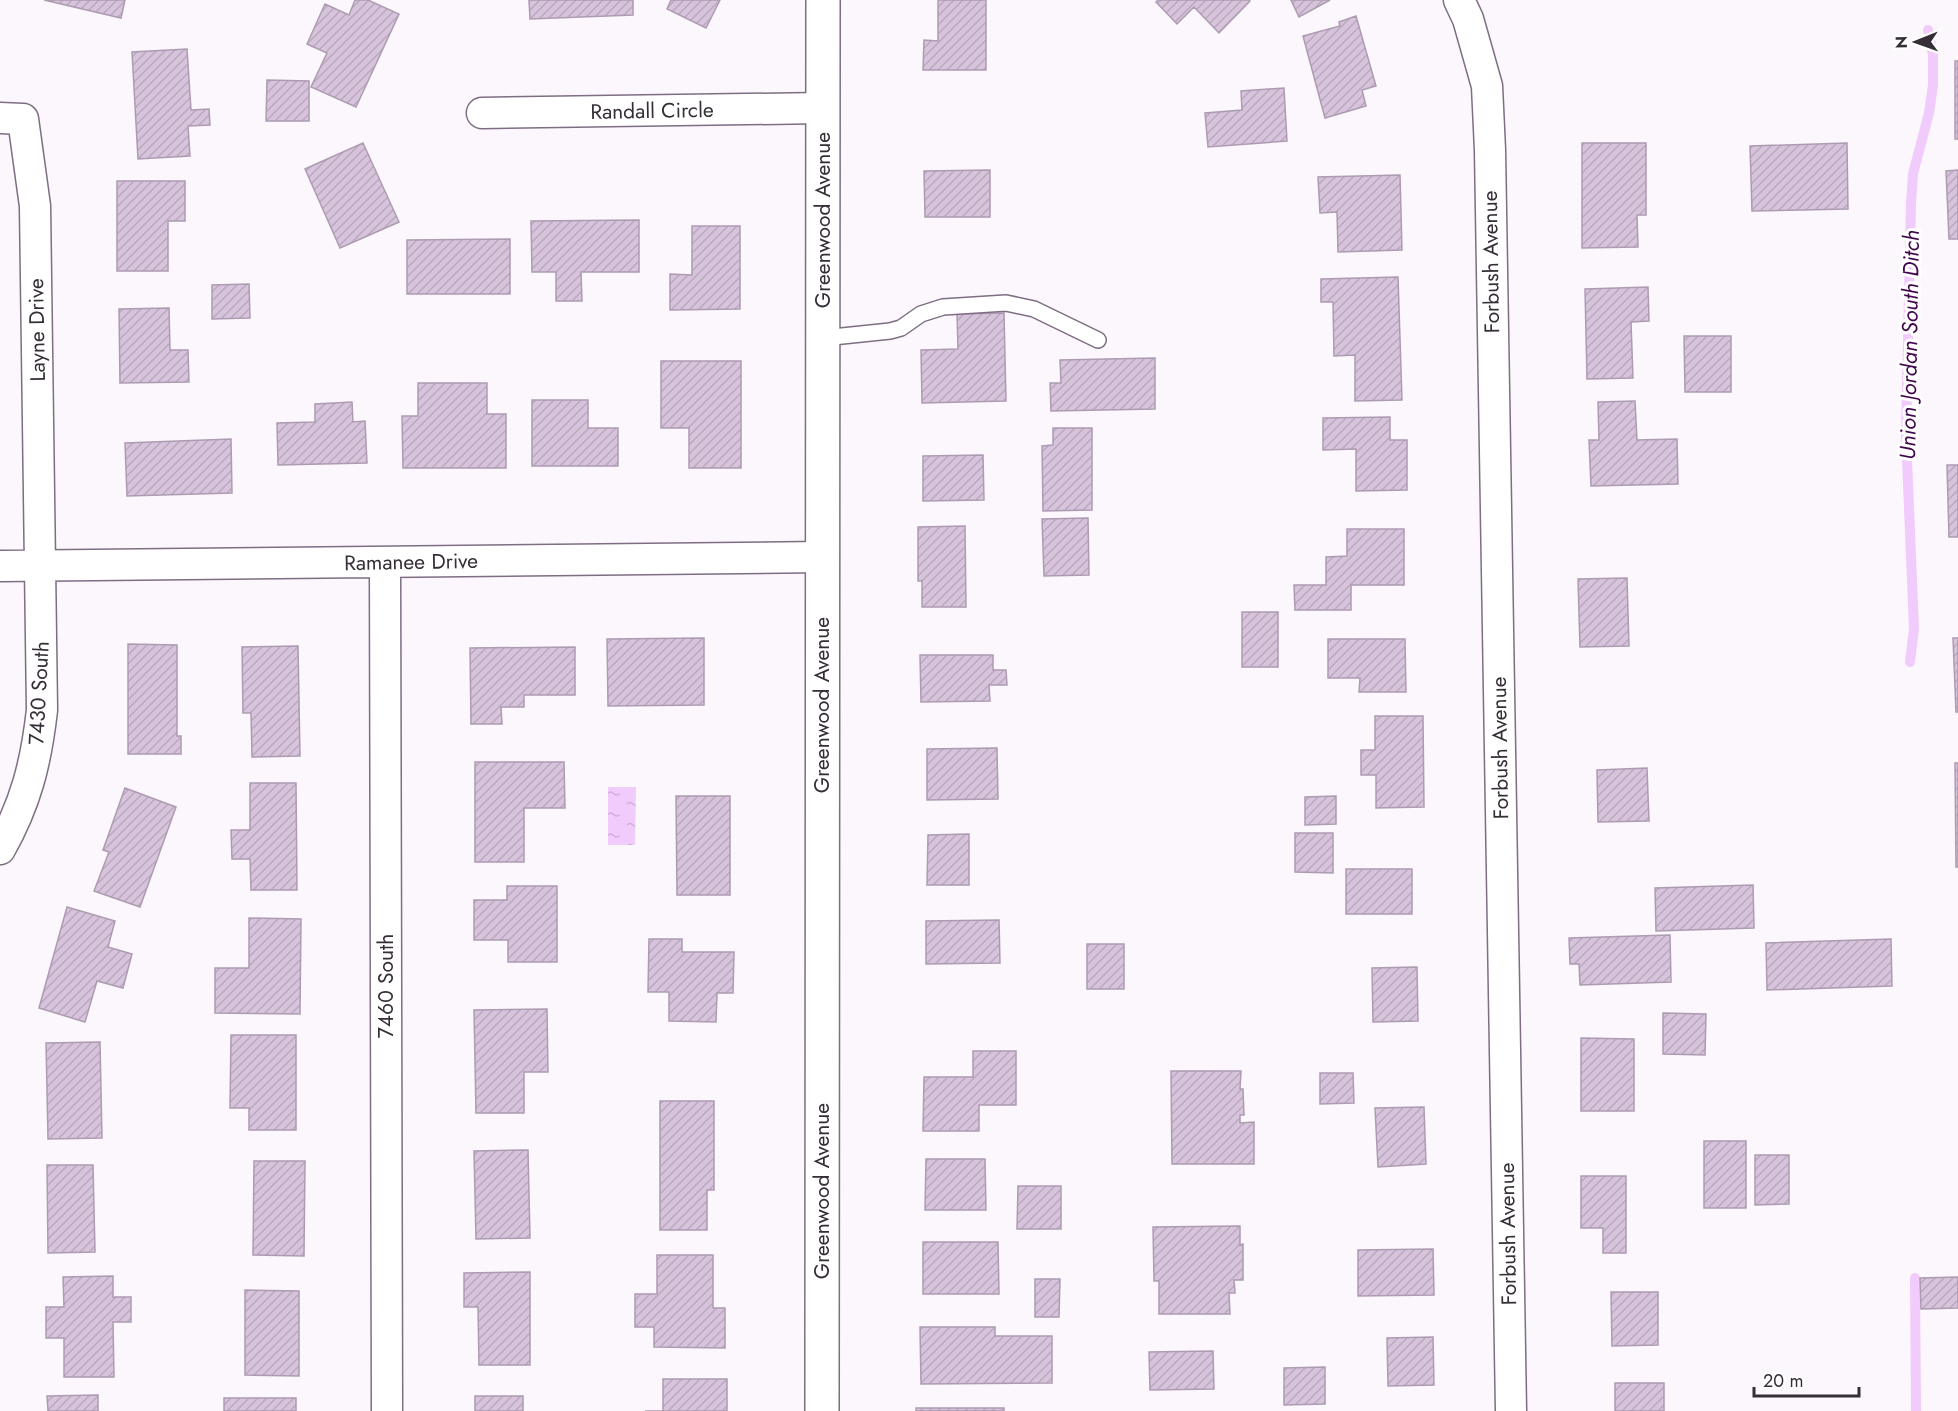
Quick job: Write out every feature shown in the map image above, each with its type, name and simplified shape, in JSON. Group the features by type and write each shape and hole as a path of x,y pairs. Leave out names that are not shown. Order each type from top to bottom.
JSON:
{"street":[{"name":"Greenwood Avenue","path":"822,1411 823,0"},
{"name":"Forbush Avenue","path":"1459,0 1468,19 1487,86 1490,162 1511,1411"},
{"name":"Randall Circle","path":"482,113 823,108"},
{"name":"Layne Drive","path":"0,118 23,119 35,207 40,565"},
{"name":"Ramanee Drive","path":"0,566 822,557"},
{"name":"7460 South","path":"385,562 387,1411"},
{"name":"7430 South","path":"0,849 25,797 37,754 42,711 40,565"}],"lane":[{"path":"823,338 890,331 901,328 921,314 943,307 1006,303 1034,309 1098,340"}],"water":[{"path":"608,787 636,787 635,845 608,845"}],"building":[{"path":"44,0 125,0 121,18"},
{"path":"355,0 368,0 399,14 356,107 311,87 327,53 307,44 325,4 349,15"},
{"path":"529,0 633,0 633,15 530,19"},
{"path":"671,0 720,0 706,28 667,9"},
{"path":"938,0 986,0 986,70 923,70 924,40 938,41"},
{"path":"1158,0 1250,1 1219,33 1194,7 1177,24 1156,2"},
{"path":"1291,0 1330,0 1299,17"},
{"path":"1356,16 1376,86 1362,90 1366,106 1325,118 1303,36 1340,26 1339,22"},
{"path":"187,49 191,110 209,109 210,125 188,126 190,156 138,159 132,52"},
{"path":"1955,61 1958,61 1958,139 1955,139"},
{"path":"267,80 309,81 309,121 266,121"},
{"path":"1284,88 1287,141 1208,147 1205,113 1242,110 1241,91"},
{"path":"363,143 399,222 340,248 305,169"},
{"path":"1582,143 1646,143 1646,215 1637,215 1638,247 1582,248"},
{"path":"1847,143 1848,209 1752,211 1750,146"},
{"path":"990,170 990,217 925,217 924,171"},
{"path":"1958,170 1958,239 1949,239 1946,171"},
{"path":"1400,175 1402,250 1338,252 1337,212 1320,213 1318,177"},
{"path":"117,181 185,181 185,221 168,221 168,271 117,271"},
{"path":"639,220 639,272 581,272 582,301 556,301 556,272 532,272 531,221"},
{"path":"692,226 740,226 740,309 670,310 670,274 692,275"},
{"path":"510,239 510,294 407,294 407,240"},
{"path":"1398,277 1402,400 1355,401 1355,355 1334,356 1333,302 1321,302 1321,279"},
{"path":"249,284 250,318 212,319 212,285"},
{"path":"1648,287 1649,321 1631,322 1633,378 1587,379 1585,289"},
{"path":"169,308 170,350 188,350 189,382 120,383 119,309"},
{"path":"1004,313 1006,401 922,403 921,350 958,349 957,314"},
{"path":"1684,336 1731,336 1731,392 1685,392"},
{"path":"1155,358 1155,409 1051,411 1050,383 1061,383 1060,360"},
{"path":"661,361 741,361 741,468 689,468 689,428 661,428"},
{"path":"418,383 487,383 487,414 506,414 506,468 403,468 402,416 418,416"},
{"path":"532,400 588,400 588,428 618,428 618,466 532,466"},
{"path":"1635,401 1637,440 1677,439 1678,484 1591,486 1589,440 1599,440 1598,402"},
{"path":"352,402 353,422 365,421 367,463 278,465 277,423 315,422 315,404"},
{"path":"1390,417 1390,440 1407,440 1407,490 1356,491 1356,449 1323,450 1323,418"},
{"path":"1053,428 1092,428 1092,510 1043,511 1042,446 1053,445"},
{"path":"231,439 232,493 127,496 125,443"},
{"path":"983,455 984,500 923,501 923,456"},
{"path":"1947,465 1958,465 1958,537 1949,537"},
{"path":"1088,518 1089,575 1044,576 1042,519"},
{"path":"965,526 966,607 922,607 922,581 918,581 918,527"},
{"path":"1347,529 1404,529 1404,585 1351,585 1351,610 1295,610 1294,585 1326,585 1326,557 1347,556"},
{"path":"1627,578 1629,646 1580,647 1578,579"},
{"path":"1242,612 1278,612 1278,667 1242,667"},
{"path":"704,638 704,705 608,706 607,639"},
{"path":"1953,638 1958,638 1958,712 1956,712"},
{"path":"1328,639 1405,639 1406,692 1359,692 1360,678 1328,678"},
{"path":"128,644 177,645 177,736 181,736 181,754 128,754"},
{"path":"298,646 300,756 252,757 251,713 243,713 242,647"},
{"path":"575,647 575,695 524,695 524,707 501,707 502,724 471,724 470,648"},
{"path":"920,655 993,655 993,670 1006,670 1007,685 989,685 990,701 921,702"},
{"path":"1375,716 1423,716 1424,807 1376,808 1376,775 1361,775 1361,750 1375,750"},
{"path":"997,748 998,799 927,800 927,749"},
{"path":"475,762 564,762 565,808 524,808 524,862 475,862"},
{"path":"1955,763 1958,763 1958,867 1956,867"},
{"path":"1647,768 1649,821 1598,822 1597,770"},
{"path":"250,783 296,783 297,890 251,890 250,859 232,859 231,830 250,830"},
{"path":"125,788 176,807 140,907 94,891 109,852 103,850"},
{"path":"676,796 730,796 730,895 677,895"},
{"path":"1336,796 1336,824 1305,825 1305,797"},
{"path":"1295,833 1333,833 1333,873 1295,872"},
{"path":"969,834 969,885 927,885 928,835"},
{"path":"1346,869 1412,869 1412,914 1346,914"},
{"path":"1753,885 1754,928 1656,931 1655,888"},
{"path":"507,886 557,886 557,962 508,962 508,940 474,940 474,900 507,900"},
{"path":"67,907 115,921 108,947 132,954 123,988 97,981 85,1022 39,1008"},
{"path":"249,918 301,919 300,1014 215,1013 215,968 249,968"},
{"path":"999,920 1000,963 926,964 926,921"},
{"path":"1670,935 1671,982 1580,985 1579,964 1570,964 1569,938"},
{"path":"649,939 682,939 682,952 734,952 733,993 717,993 716,1022 669,1021 669,992 648,992"},
{"path":"1891,939 1892,986 1767,990 1766,943"},
{"path":"1087,944 1124,944 1124,989 1087,989"},
{"path":"1417,967 1418,1021 1373,1022 1372,968"},
{"path":"547,1009 548,1072 524,1072 524,1113 476,1113 474,1010"},
{"path":"1663,1013 1706,1014 1705,1055 1663,1054"},
{"path":"231,1035 296,1035 296,1130 249,1130 249,1108 230,1108"},
{"path":"1581,1038 1634,1039 1634,1111 1581,1111"},
{"path":"100,1042 102,1138 48,1139 46,1043"},
{"path":"973,1051 1016,1051 1016,1105 979,1105 979,1131 923,1131 924,1077 973,1077"},
{"path":"1171,1071 1241,1071 1240,1089 1243,1089 1244,1115 1240,1115 1240,1123 1254,1122 1254,1164 1172,1164"},
{"path":"1320,1073 1353,1073 1354,1103 1320,1104"},
{"path":"660,1101 714,1101 714,1190 707,1190 707,1230 660,1230"},
{"path":"1424,1107 1426,1164 1378,1167 1375,1108"},
{"path":"1704,1141 1746,1141 1746,1208 1704,1208"},
{"path":"528,1150 530,1238 476,1239 474,1151"},
{"path":"1755,1155 1789,1155 1789,1204 1755,1205"},
{"path":"926,1159 985,1159 986,1210 925,1210"},
{"path":"254,1161 305,1161 304,1256 253,1255"},
{"path":"47,1165 93,1165 95,1252 48,1253"},
{"path":"1581,1176 1626,1176 1626,1253 1603,1253 1603,1228 1581,1228"},
{"path":"1018,1186 1061,1186 1061,1229 1017,1229"},
{"path":"1240,1226 1240,1245 1243,1244 1243,1280 1234,1280 1235,1293 1229,1293 1230,1314 1159,1314 1159,1281 1154,1281 1153,1227"},
{"path":"923,1242 998,1242 999,1294 923,1294"},
{"path":"1433,1249 1434,1295 1358,1296 1358,1250"},
{"path":"657,1255 713,1255 713,1308 725,1308 725,1348 654,1347 654,1327 635,1327 635,1294 657,1294"},
{"path":"530,1272 530,1365 479,1365 478,1307 464,1307 464,1273"},
{"path":"113,1276 113,1297 131,1297 131,1322 113,1322 114,1377 64,1377 64,1338 46,1338 46,1307 64,1307 63,1277"},
{"path":"1958,1277 1958,1308 1921,1309 1920,1278"},
{"path":"1035,1279 1060,1279 1059,1317 1035,1317"},
{"path":"245,1290 299,1291 299,1376 245,1375"},
{"path":"1611,1292 1658,1292 1658,1345 1612,1346"},
{"path":"920,1327 995,1327 995,1336 1052,1336 1052,1383 921,1384"},
{"path":"1433,1337 1434,1385 1388,1386 1387,1338"},
{"path":"1213,1351 1214,1389 1150,1390 1149,1352"},
{"path":"1325,1367 1325,1404 1284,1405 1284,1368"},
{"path":"663,1379 727,1379 727,1411 663,1411"},
{"path":"1615,1383 1664,1383 1664,1411 1615,1411"},
{"path":"98,1395 98,1411 48,1411 47,1396"},
{"path":"475,1396 523,1396 523,1411 475,1411"},
{"path":"224,1398 296,1398 296,1411 224,1411"},
{"path":"916,1408 1004,1408 1004,1411 916,1411"}],"waterway":[{"name":"Union Jordan South Ditch","path":"1910,662 1914,629 1906,435 1911,204 1913,174 1929,113 1933,85 1933,55 1928,30"},
{"name":"Union Jordan South Ditch","path":"1915,1278 1916,1411"}]}
